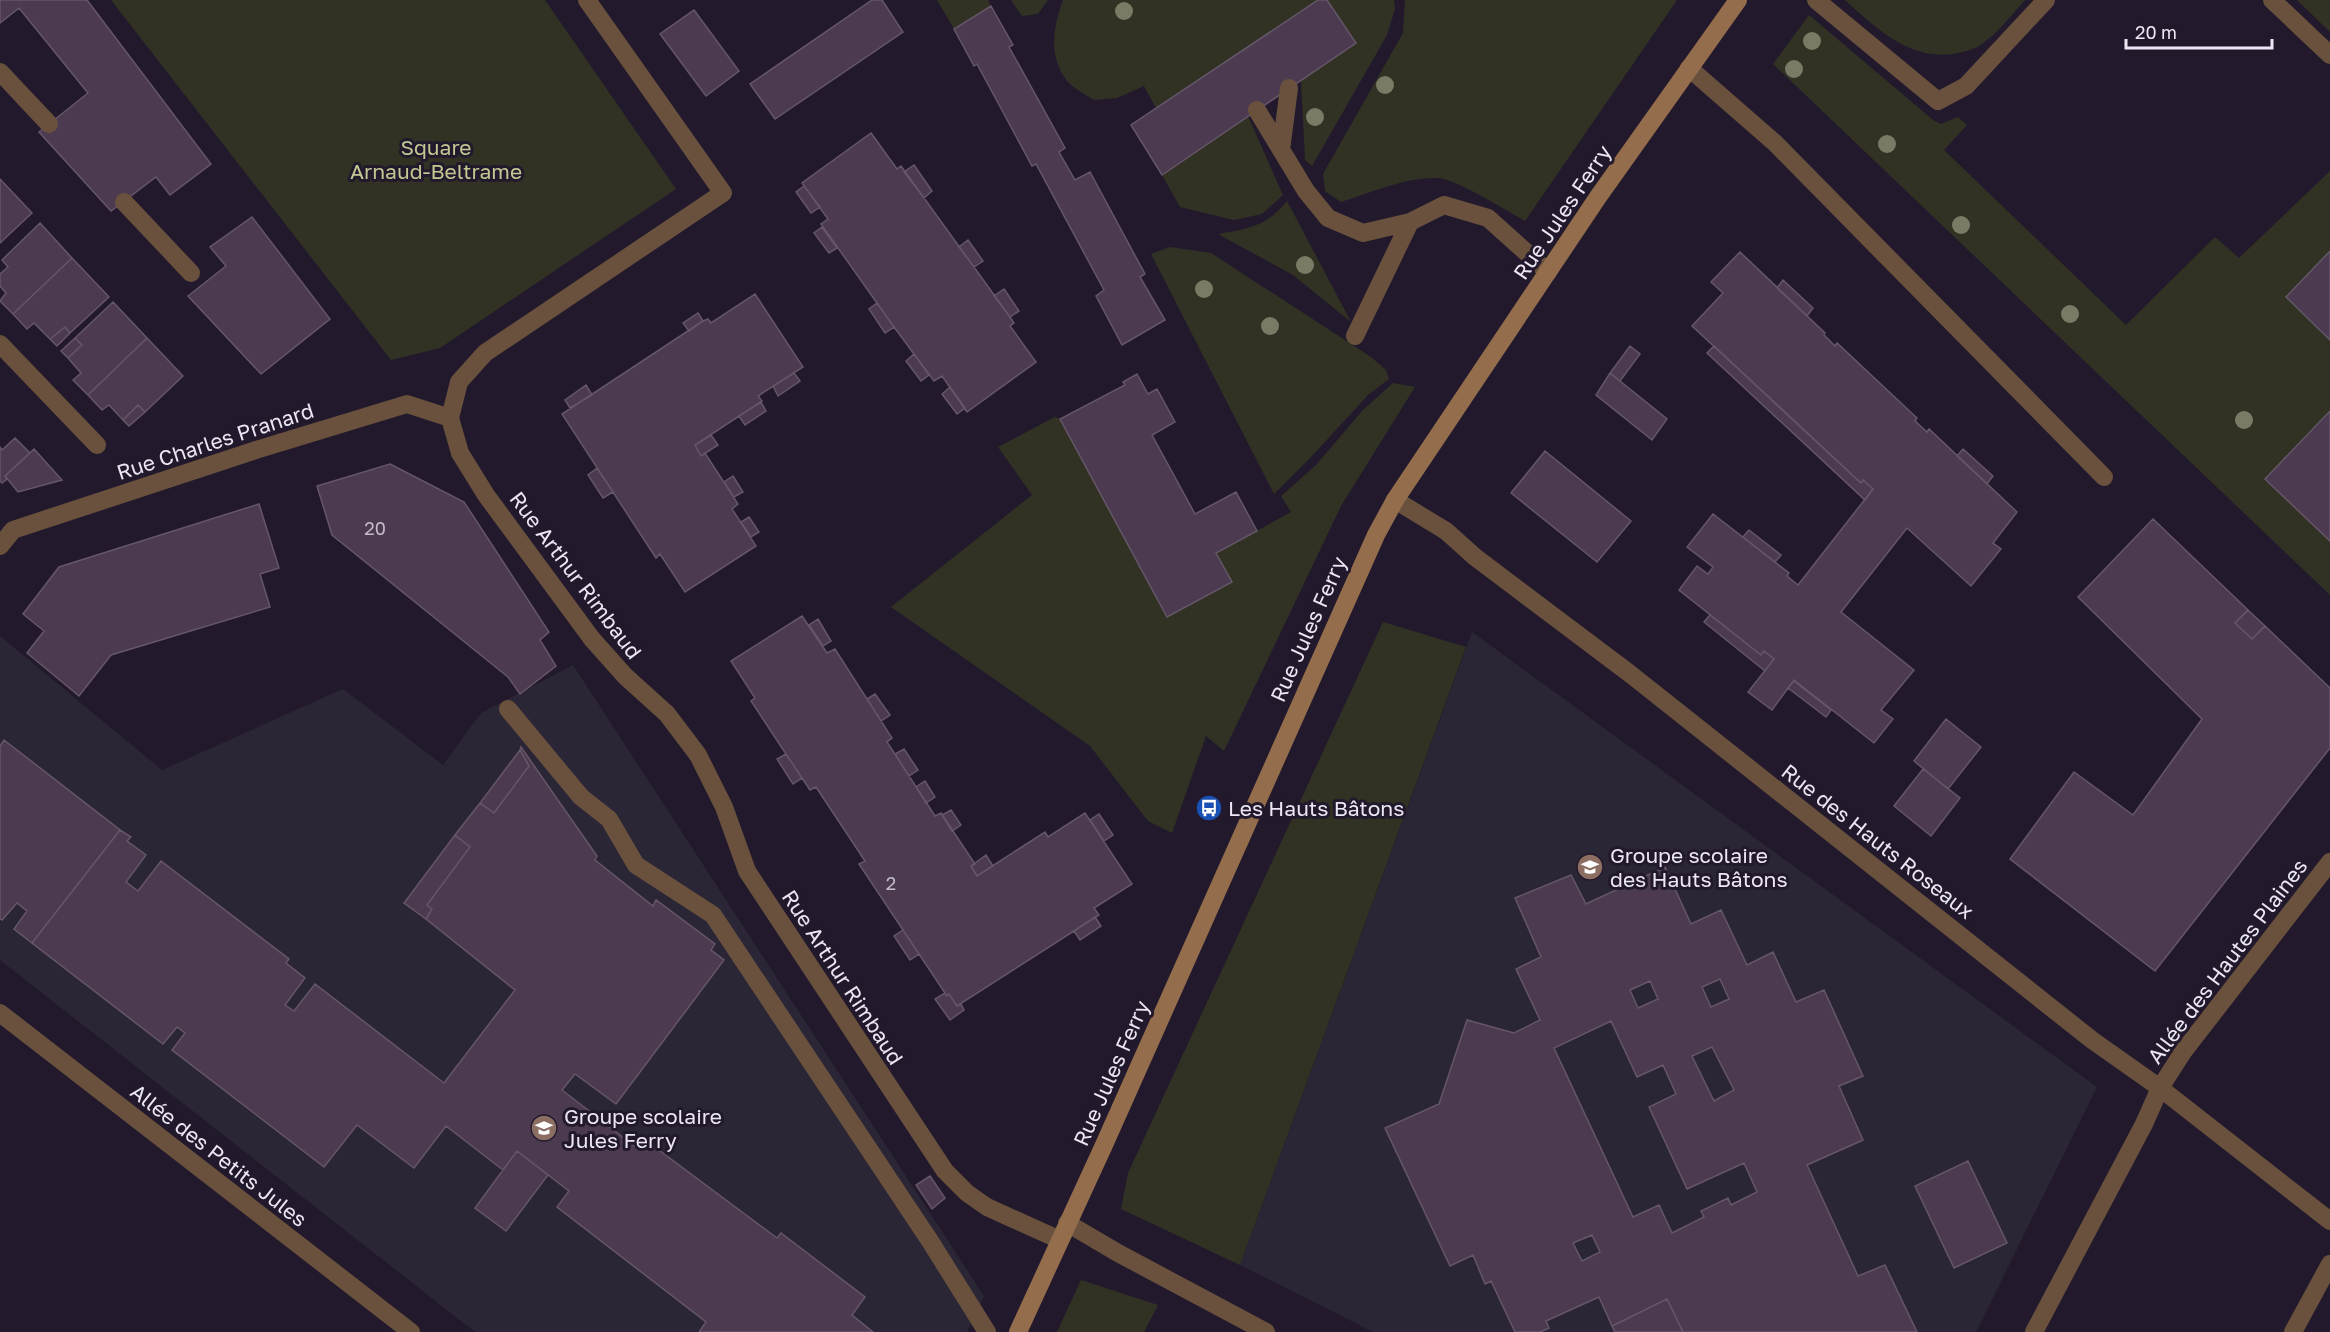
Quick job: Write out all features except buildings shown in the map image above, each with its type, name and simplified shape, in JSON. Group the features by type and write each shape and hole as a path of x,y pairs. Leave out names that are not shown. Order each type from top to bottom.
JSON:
{"street":[{"name":"Rue Arthur Rimbaud","path":"587,0 723,193 485,353 459,382 450,418 459,453 486,495 592,639 625,676 667,714 698,755 724,807 747,871 945,1171 967,1193 987,1207 1060,1240"},
{"name":"Rue Jules Ferry","path":"1018,1332 1376,535 1395,500 1598,197 1738,0"},
{"path":"1816,0 1938,100 1966,86 2046,0"},
{"path":"2272,0 2330,55"},
{"path":"1689,68 1775,143 2104,477"},
{"path":"0,72 49,124"},
{"path":"1281,150 1289,88"},
{"path":"1257,110 1306,190 1328,218 1363,233 1410,222 1444,205 1488,218 1548,272"},
{"path":"124,202 191,273"},
{"path":"1355,336 1410,222"},
{"path":"0,344 97,445"},
{"name":"Rue Charles Pranard","path":"0,546 13,530 256,450 407,404 450,418"},
{"name":"Rue des Hauts Roseaux","path":"1395,500 1446,531 1475,557 1629,673 2092,1040 2160,1088 2330,1221"},
{"path":"507,709 581,797 609,819 636,865 713,915 930,1241 987,1332"},
{"name":"Allée des Hautes Plaines","path":"2034,1332 2144,1124 2160,1088 2183,1052 2230,988 2330,862"},
{"name":"Allée des Petits Jules","path":"0,1013 411,1332"},
{"path":"1067,1223 1118,1253 1266,1332"},
{"path":"2293,1332 2330,1264"}],"shaded area":[{"name":"Groupe scolaire des Hauts Bâtons","path":"1472,632 2097,1087 1976,1332 1373,1332 1240,1265"},
{"name":"Groupe scolaire Jules Ferry","path":"0,636 162,770 343,689 443,765 481,713 573,665 984,1296 967,1332 475,1332 0,960"}],"green space":[{"name":"Square Arnaud-Beltrame","path":"111,0 545,0 676,189 440,348 391,360"},
{"path":"937,0 988,0 991,6 954,29"},
{"path":"1011,0 1048,0 1038,14 1022,16"},
{"path":"1063,0 1318,0 1156,108 1144,86 1117,98 1094,100 1067,81 1057,61 1054,41"},
{"path":"1327,0 1394,0 1395,9 1387,35 1312,166 1305,160 1301,80 1356,43"},
{"path":"1405,0 1677,0 1525,221 1468,189 1445,179 1413,180 1341,202 1325,191 1323,174 1403,33"},
{"path":"1845,0 2025,0 1989,39 1980,45 1953,54 1937,55 1907,47 1893,39 1880,31"},
{"path":"2297,0 2330,0 2330,32"},
{"path":"1809,15 1933,120 1941,124 1958,117 1967,125 1944,150 2126,325 2215,237 2239,258 2330,171 2330,251 2286,297 2330,340 2330,411 2265,479 2330,541 2330,595 1773,64"},
{"path":"1248,116 1283,195 1262,214 1234,220 1180,207 1162,175"},
{"path":"1287,201 1351,322 1293,275 1218,234 1257,225 1272,216"},
{"path":"1170,247 1211,253 1371,357 1386,370 1389,379 1368,395 1274,494 1151,254"},
{"path":"1393,383 1415,387 1341,506 1224,751 1206,736 1172,833 1148,821 1090,746 891,607 1032,495 998,447 1055,417 1060,419 1167,616 1216,553 1291,512 1281,496 1316,465 1363,410"},
{"path":"1383,622 1466,647 1240,1265 1121,1209 1128,1173"},
{"path":"1081,1280 1158,1305 1144,1332 1057,1332"}],"place":[{"name":"Les Hauts Bâtons","path":"1209,808"},
{"name":"Groupe scolaire des Hauts Bâtons","path":"1590,867"},
{"name":"Groupe scolaire Jules Ferry","path":"544,1128"}]}
